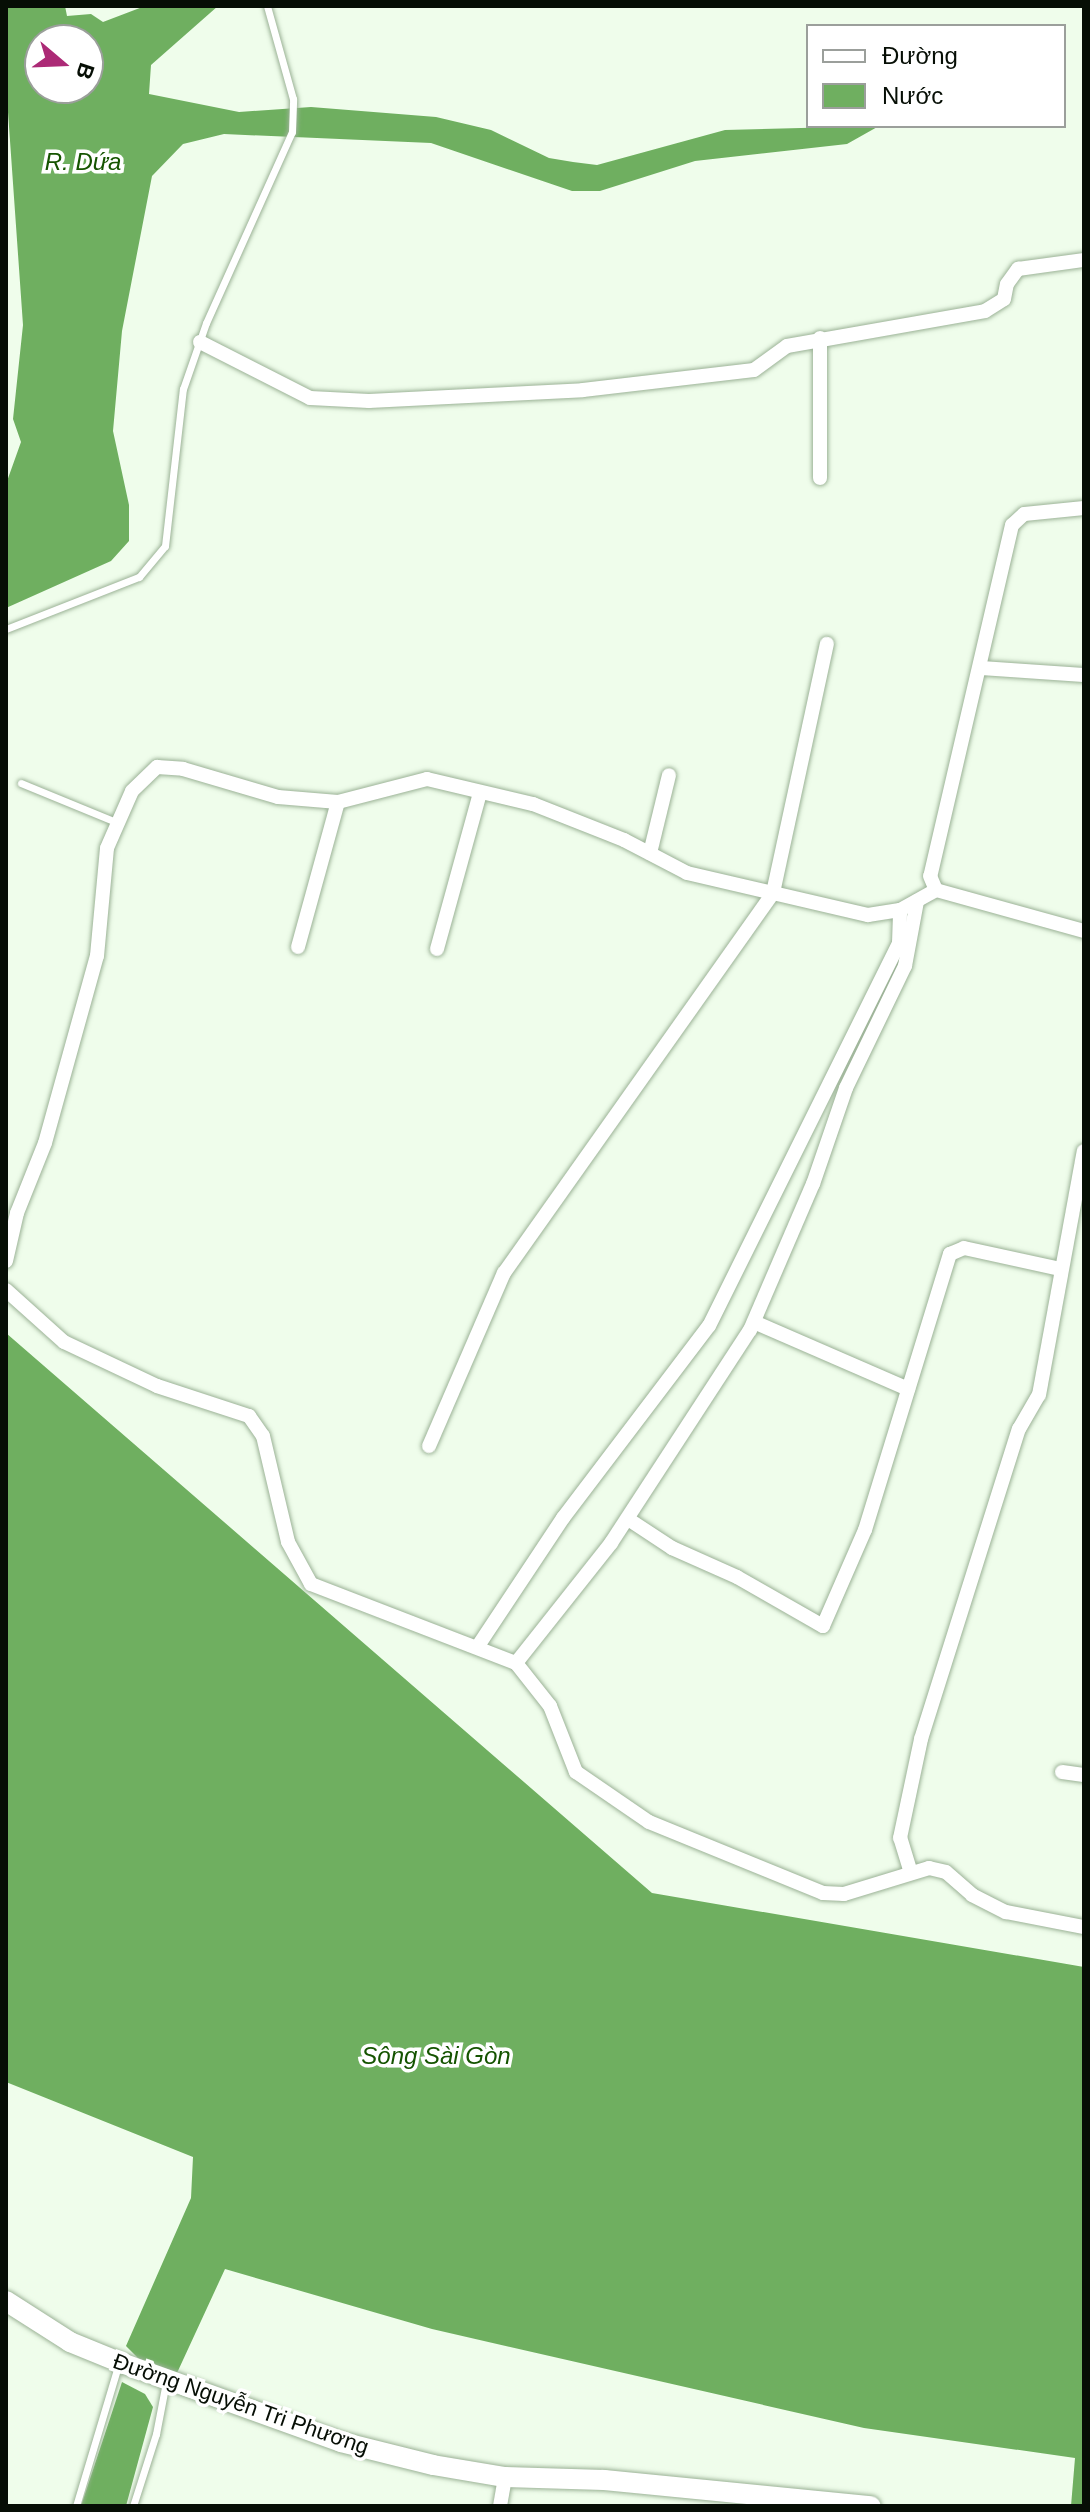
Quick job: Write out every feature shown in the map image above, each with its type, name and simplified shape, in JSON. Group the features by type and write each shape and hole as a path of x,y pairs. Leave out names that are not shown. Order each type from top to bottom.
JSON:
{"street":[{"path":"200,342 310,398 369,401 583,390 754,370 787,346 985,311 1004,299 1018,269 1084,260"},
{"path":"820,338 820,478"},
{"path":"936,890 930,876 1016,518 1084,508"},
{"path":"429,1446 504,1273 773,893 827,644"},
{"path":"981,668 1084,675"},
{"path":"6,1261 17,1213 45,1143 97,956 107,848 132,791 157,767 183,769 278,797 338,802 427,779 533,804 650,853 687,873 868,915 900,910 936,890 1084,931"},
{"path":"650,853 669,775"},
{"path":"437,949 480,793"},
{"path":"298,947 338,802"},
{"path":"516,1663 628,1519 754,1322 813,1184 846,1088 905,966 917,901"},
{"path":"478,1646 563,1518 709,1326 899,943 900,910"},
{"path":"911,1873 900,1838 921,1739 1019,1429 1039,1395 1084,1151"},
{"path":"628,1519 672,1548 737,1577 823,1626 865,1530 950,1254 964,1248 1060,1269"},
{"path":"6,1290 64,1342 257,1423 288,1542 311,1584 516,1663 550,1706 576,1772 649,1822 823,1893 844,1894 929,1868 946,1872 972,1895 1006,1912 1084,1927"},
{"path":"754,1322 908,1389"},
{"path":"1062,1772 1084,1775"},
{"name":"Đường Nguyễn Tri Phương","path":"6,2301 70,2342 166,2380 341,2442 505,2477 604,2480 871,2506"},
{"path":"500,2506 505,2477"}],"lane":[{"path":"6,629 107,593 153,564 165,546 175,434 200,342 286,149 293,99 267,6"},
{"path":"21,783 118,823"},
{"path":"76,2506 119,2362"},
{"path":"133,2506 156,2434 166,2380"}],"water":[{"name":"R. Dứa","path":"6,6 65,6 67,16 91,14 103,22 145,6 218,6 151,65 149,94 239,112 311,107 436,117 491,130 549,158 597,165 725,130 875,128 847,144 695,161 600,191 572,191 431,143 224,134 183,144 152,176 122,331 113,431 129,505 129,541 111,561 6,608 6,484 21,442 13,419 23,325 6,84"},
{"name":"Sông Sài Gòn","path":"6,1333 652,1893 1084,1967 1084,2506 1071,2506 1075,2458 864,2428 432,2329 225,2269 177,2373 140,2360 126,2346 191,2198 193,2157 6,2082"},
{"path":"122,2382 145,2394 153,2407 126,2506 81,2506"}]}
